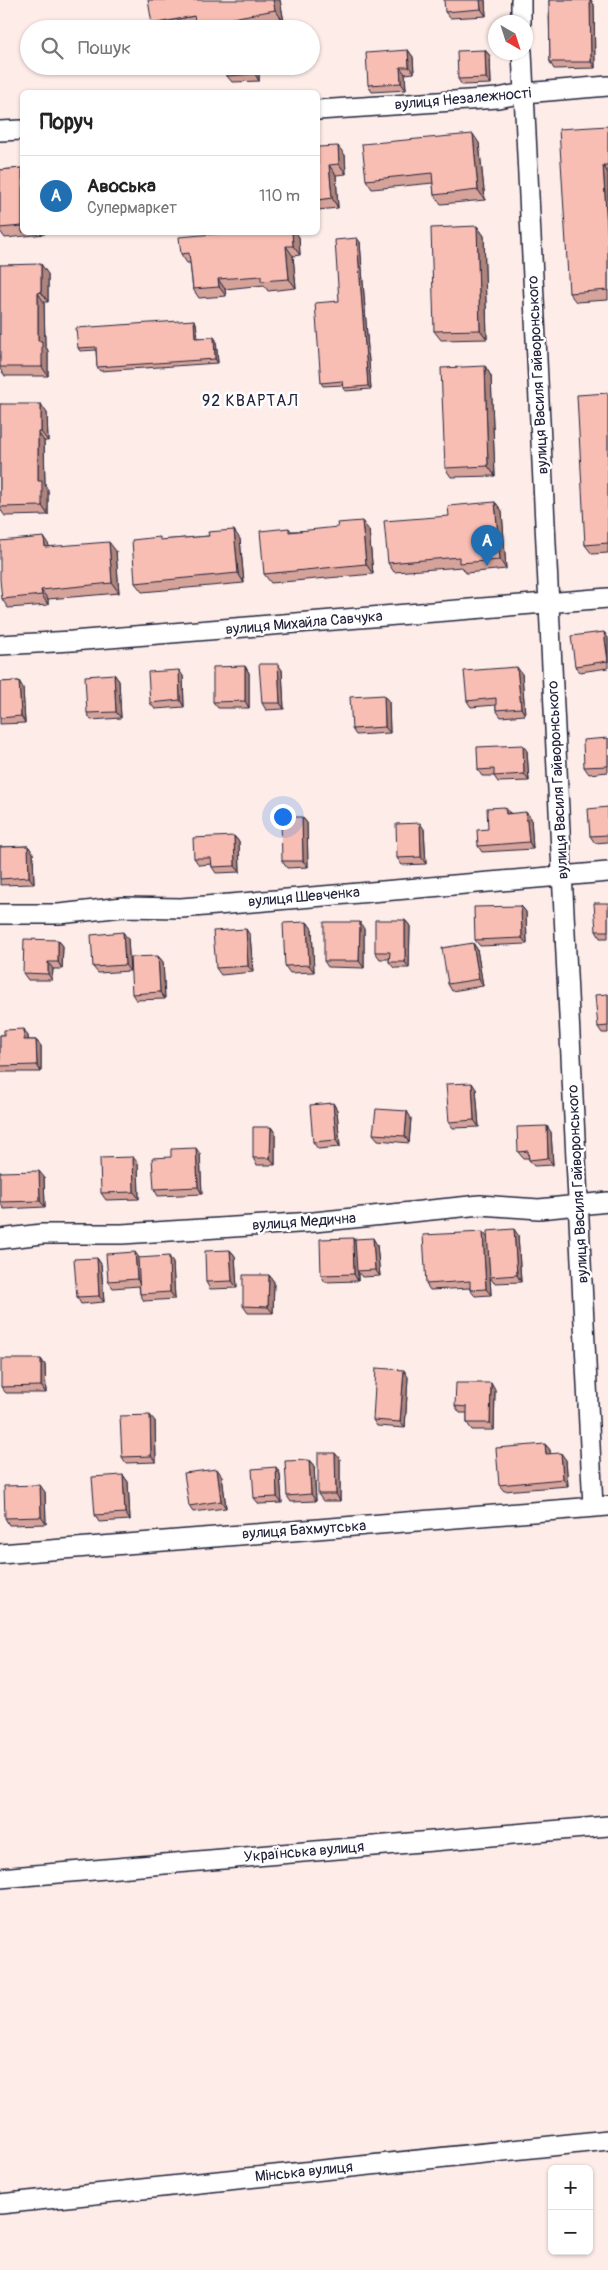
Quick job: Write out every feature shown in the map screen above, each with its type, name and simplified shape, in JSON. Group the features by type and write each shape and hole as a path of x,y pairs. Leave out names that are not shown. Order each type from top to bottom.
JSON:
{"street":[{"path":"520,0 521,15"},
{"name":"вулиця Василя Гайворонського","path":"522,60 579,1204 601,1507"},
{"name":"вулиця Незалежності","path":"320,110 498,98 524,93 608,86"},
{"path":"0,132 20,130"},
{"name":"вулиця Михайла Савчука","path":"0,645 72,641 608,598"},
{"name":"вулиця Шевченка","path":"0,914 59,914 123,908 181,908 608,872"},
{"name":"вулиця Медична","path":"0,1239 42,1234 122,1234 314,1222 480,1205 539,1209 608,1202"},
{"name":"вулиця Бахмутська","path":"0,1554 601,1507"},
{"name":"Українська вулиця","path":"0,1878 608,1826"},
{"name":"Мінська вулиця","path":"0,2204 608,2140"}],"building":[{"path":"148,0 273,0 275,10 222,20 195,20 194,16 173,20 151,20"},
{"path":"444,0 480,0 481,9 445,12"},
{"path":"549,0 590,0 591,62 550,62"},
{"path":"408,50 409,67 400,67 401,83 368,85 366,53"},
{"path":"485,50 486,78 458,79 457,51"},
{"path":"608,126 608,165 603,165 608,243 608,290 569,293 559,129"},
{"path":"473,134 478,190 434,195 432,173 366,180 362,144"},
{"path":"338,146 339,164 329,165 332,198 320,200 320,147"},
{"path":"20,168 20,226 0,228 0,170"},
{"path":"477,226 480,330 434,331 431,228"},
{"path":"202,235 292,235 293,246 286,246 289,279 261,281 261,276 218,279 219,287 193,289 189,253 181,254 179,237"},
{"path":"357,238 368,386 343,388 342,381 321,383 315,303 339,301 335,240"},
{"path":"41,264 41,292 38,293 38,341 42,341 42,367 0,367 0,265"},
{"path":"194,320 195,338 214,337 215,359 97,367 96,347 78,348 76,328"},
{"path":"485,366 488,466 445,468 441,368"},
{"path":"608,393 608,543 585,545 577,395"},
{"path":"0,404 41,404 41,432 38,432 38,481 42,481 42,506 0,507"},
{"path":"495,502 500,560 459,563 459,557 388,563 384,521 449,516 448,506"},
{"path":"362,521 366,564 264,574 260,531 289,528 289,532 338,527 337,523"},
{"path":"234,530 238,573 135,583 132,540 160,537 160,540 209,536 208,532"},
{"path":"44,537 45,547 109,542 112,583 41,590 42,595 2,599 0,541"},
{"path":"604,632 608,661 575,666 571,636"},
{"path":"259,664 278,664 280,703 262,703"},
{"path":"245,666 245,701 213,702 213,667"},
{"path":"517,667 521,708 496,710 496,698 467,701 464,671"},
{"path":"179,670 180,700 150,703 148,672"},
{"path":"114,674 116,712 87,713 85,676"},
{"path":"19,681 21,716 0,718 0,682"},
{"path":"384,695 385,727 352,729 350,697"},
{"path":"608,738 608,766 584,767 583,740"},
{"path":"523,745 524,774 494,776 494,769 478,770 477,747"},
{"path":"505,807 506,814 526,812 529,842 478,846 477,830 488,829 487,808"},
{"path":"608,807 608,835 590,836 588,809"},
{"path":"281,817 302,817 303,861 282,861"},
{"path":"420,823 421,857 397,858 396,824"},
{"path":"234,836 235,866 212,867 211,858 194,858 193,838"},
{"path":"28,846 29,877 0,879 0,847"},
{"path":"594,903 608,903 608,931 596,931"},
{"path":"521,906 522,938 475,940 474,907"},
{"path":"375,920 405,920 405,962 389,962 390,952 375,952"},
{"path":"307,922 309,965 285,966 283,923"},
{"path":"324,922 360,922 359,961 324,961"},
{"path":"246,929 248,966 216,968 213,931"},
{"path":"123,932 125,965 93,967 91,935"},
{"path":"24,939 58,940 58,962 48,962 48,974 23,973"},
{"path":"473,943 479,979 448,984 442,948"},
{"path":"158,956 160,992 132,994 130,957"},
{"path":"608,994 608,1026 598,1027 595,995"},
{"path":"24,1029 24,1040 36,1040 37,1065 0,1066 0,1035 4,1035 4,1030"},
{"path":"472,1083 474,1120 449,1122 446,1084"},
{"path":"333,1103 336,1140 313,1142 310,1105"},
{"path":"376,1109 407,1111 405,1136 373,1134"},
{"path":"547,1126 548,1158 529,1160 528,1151 518,1152 517,1127"},
{"path":"253,1127 271,1127 270,1158 253,1158"},
{"path":"196,1148 198,1187 154,1189 152,1158 171,1157 171,1149"},
{"path":"133,1157 134,1192 101,1193 100,1158"},
{"path":"39,1171 40,1201 0,1202 0,1172"},
{"path":"514,1229 517,1275 490,1277 487,1231"},
{"path":"483,1232 486,1289 470,1290 470,1281 426,1284 423,1235"},
{"path":"353,1238 354,1274 321,1275 320,1239"},
{"path":"373,1238 375,1270 357,1271 355,1239"},
{"path":"230,1250 232,1281 206,1282 205,1251"},
{"path":"135,1252 137,1279 108,1281 106,1254"},
{"path":"169,1256 170,1292 140,1294 138,1258"},
{"path":"97,1258 99,1296 77,1297 74,1259"},
{"path":"243,1275 269,1275 268,1307 243,1306"},
{"path":"1,1359 41,1359 41,1386 1,1387"},
{"path":"376,1368 404,1370 400,1422 373,1420"},
{"path":"456,1383 491,1383 490,1423 467,1423 467,1407 455,1406"},
{"path":"150,1415 151,1456 122,1457 120,1416"},
{"path":"545,1444 546,1454 561,1453 563,1479 499,1485 496,1448"},
{"path":"318,1453 335,1453 336,1494 318,1494"},
{"path":"309,1460 311,1494 287,1496 285,1461"},
{"path":"276,1467 277,1497 254,1498 252,1469"},
{"path":"217,1469 221,1501 189,1506 184,1473"},
{"path":"123,1475 125,1513 95,1515 92,1477"},
{"path":"40,1485 41,1517 5,1518 4,1486"}],"place":[{"name":"Авоська","path":"487,566"}],"district":[{"name":"92 КВАРТАЛ","path":"250,401"}]}
